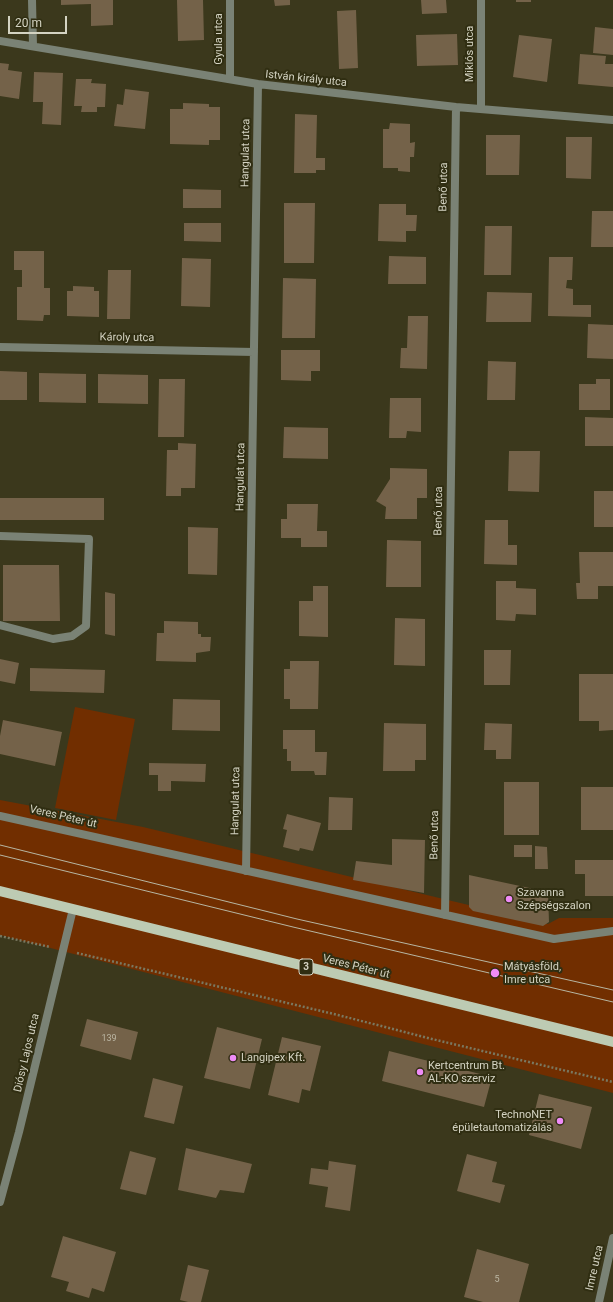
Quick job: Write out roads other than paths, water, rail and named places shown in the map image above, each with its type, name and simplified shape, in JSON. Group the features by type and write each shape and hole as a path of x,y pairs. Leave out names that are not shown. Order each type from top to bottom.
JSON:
{"main road":[{"name":"Veres Péter út","path":"0,891 613,1042"}],"street":[{"path":"32,0 33,46"},
{"name":"Gyula utca","path":"230,0 230,79"},
{"name":"Miklós utca","path":"481,0 482,108"},
{"name":"István király utca","path":"0,40 258,84 456,107 613,120"},
{"name":"Hangulat utca","path":"246,870 258,84"},
{"name":"Benő utca","path":"445,915 456,107"},
{"name":"Károly utca","path":"0,347 254,352"},
{"path":"0,536 89,539 86,626 72,636 53,639 0,625"},
{"name":"Veres Péter út","path":"0,816 554,939 613,932"},
{"name":"Diósy Lajos utca","path":"0,1202 19,1132 73,909"},
{"name":"Imre utca","path":"599,1302 613,1238"}],"tram line":[{"path":"0,845 297,919 613,990"},
{"path":"0,855 293,927 613,1002"}],"place":[{"name":"Szavanna Szépségszalon","path":"509,899"},
{"name":"Mátyásföld, Imre utca","path":"495,973"},
{"name":"Langipex Kft.","path":"233,1058"},
{"name":"Kertcentrum Bt. AL-KO szerviz","path":"420,1072"},
{"name":"TechnoNET épületautomatizálás","path":"560,1121"}]}
